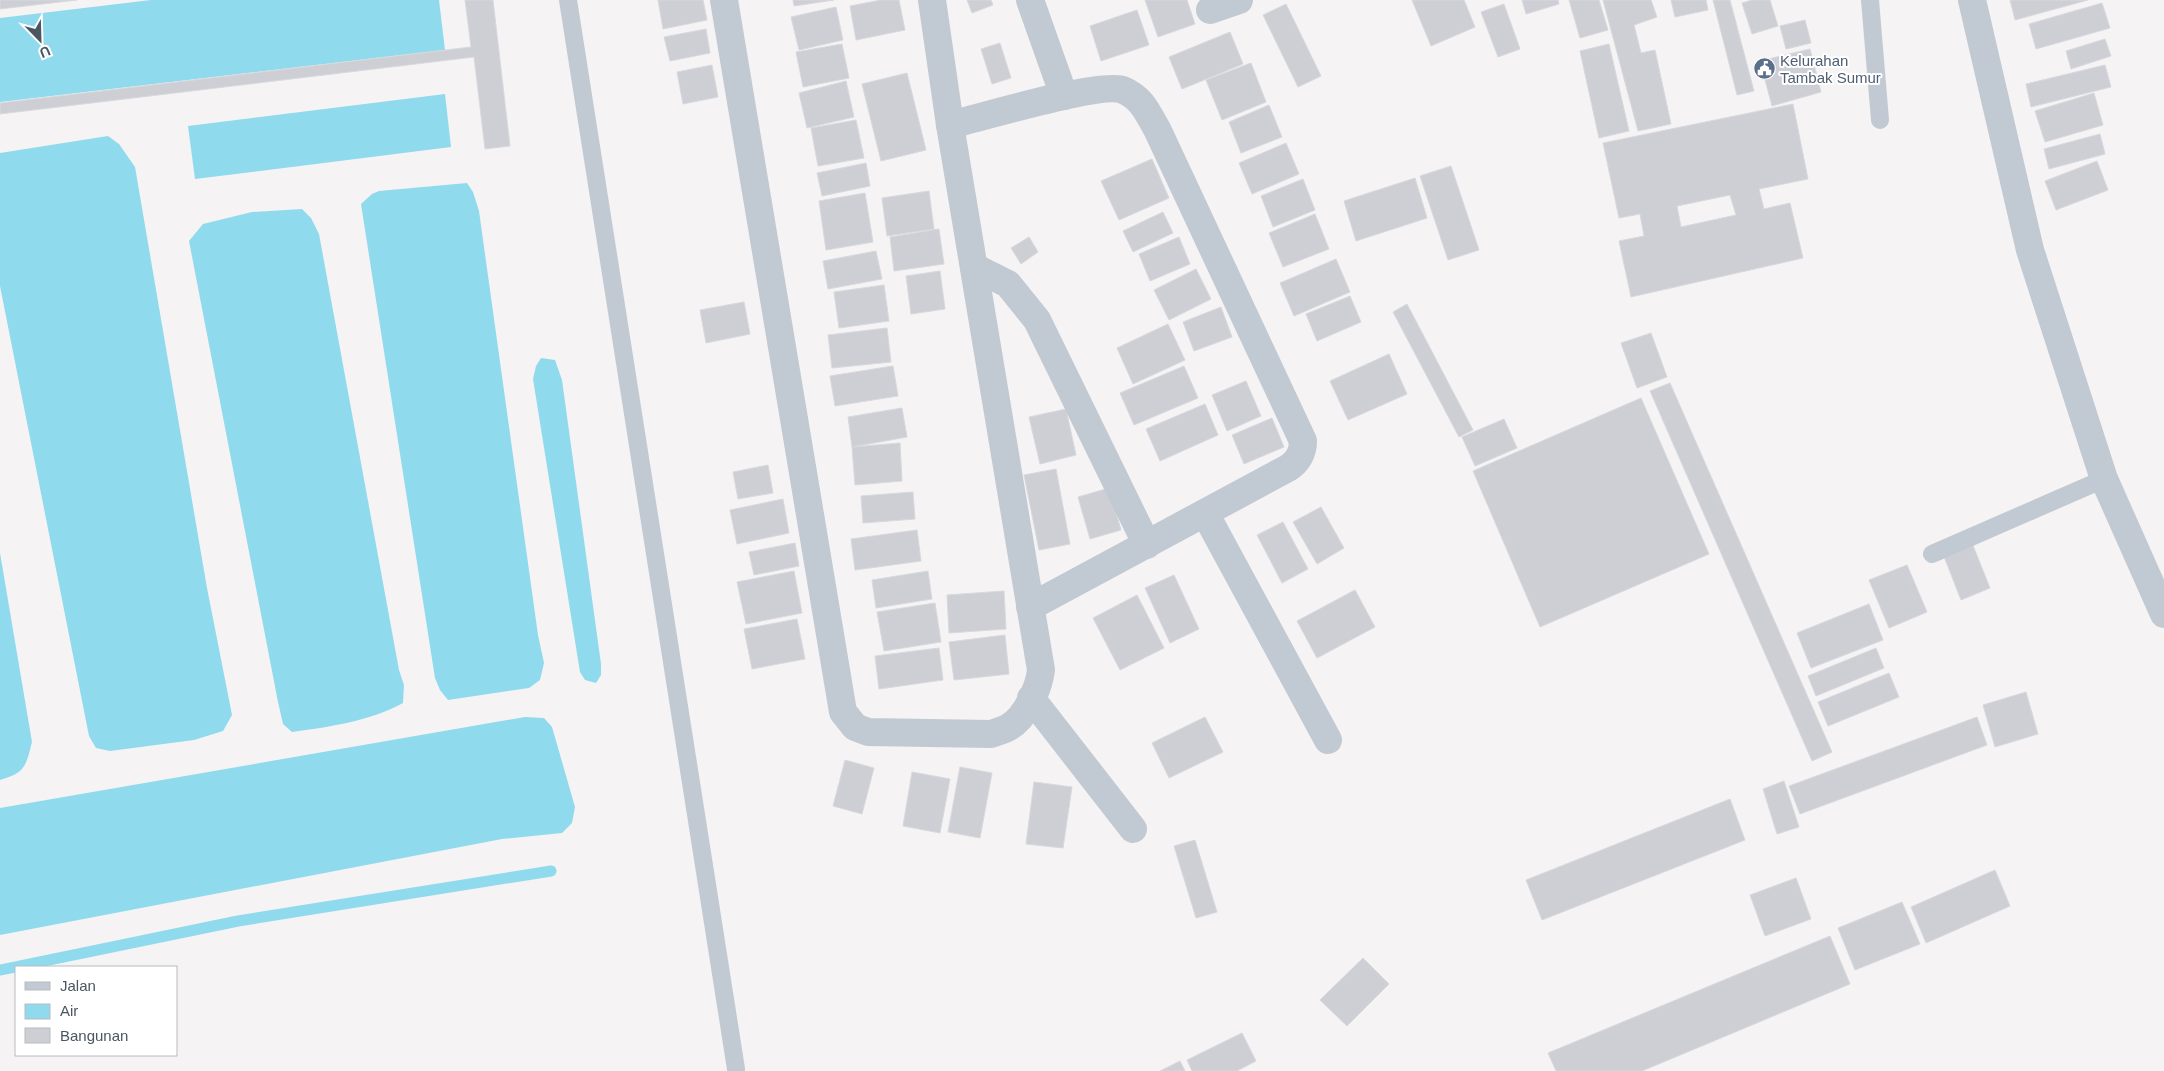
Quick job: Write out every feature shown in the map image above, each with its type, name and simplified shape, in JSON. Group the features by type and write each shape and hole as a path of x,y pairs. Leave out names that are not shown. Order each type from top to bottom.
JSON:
{"street":[{"path":"724,0 843,712 855,727 868,732 991,734 1010,727 1022,716 1040,680 1041,670 950,126 932,0"},
{"path":"1030,0 1064,96"},
{"path":"1210,10 1239,0"},
{"path":"1972,0 2030,250 2104,479 2164,614"},
{"path":"950,126 1081,92 1121,88 1139,99 1157,129 1303,441 1303,448 1294,464 1205,514 1030,607"},
{"path":"974,267 1008,284 1037,320 1147,545"},
{"path":"1205,514 1328,740"},
{"path":"1031,698 1133,829"}],"lane":[{"path":"568,0 736,1068"},
{"path":"1870,0 1880,120"},
{"path":"1932,554 2104,479"}],"water":[{"path":"151,0 439,0 445,50 0,102 0,18"},
{"path":"445,94 451,147 195,179 188,126"},
{"path":"108,136 119,144 135,167 207,588 232,715 223,731 194,740 110,751 96,748 89,736 0,286 0,153"},
{"path":"467,183 473,192 479,211 538,635 544,663 540,680 529,688 448,700 440,690 435,678 361,204 372,194 379,191"},
{"path":"302,209 311,218 319,234 399,670 404,685 403,703 390,709 363,719 292,732 283,724 278,702 189,241 203,224 252,212"},
{"path":"541,358 555,360 562,380 601,664 601,675 596,683 585,680 580,672 533,379 536,366"},
{"path":"0,553 32,742 26,763 20,771 0,780"},
{"path":"525,717 544,718 552,727 575,807 572,823 562,833 502,839 0,935 0,808"}],"building":[{"path":"0,0 77,0 0,9"},
{"path":"465,0 493,0 510,146 485,149 474,57 0,114 0,103 471,47"},
{"path":"658,0 703,0 707,20 663,29"},
{"path":"793,0 834,0 794,6"},
{"path":"881,0 899,0 905,30 856,40 850,6"},
{"path":"967,0 991,0 993,5 972,13"},
{"path":"1145,0 1187,0 1195,24 1158,37"},
{"path":"1412,0 1464,0 1475,27 1431,46"},
{"path":"1522,0 1558,0 1559,4 1526,14"},
{"path":"1569,0 1599,0 1608,30 1580,38"},
{"path":"1603,0 1651,0 1657,17 1634,25 1641,53 1655,50 1671,124 1638,131"},
{"path":"1671,0 1706,0 1708,10 1675,17"},
{"path":"1713,0 1730,0 1754,91 1737,95"},
{"path":"1752,0 1770,0 1778,26 1752,34 1742,3"},
{"path":"2010,0 2088,0 2015,20"},
{"path":"2102,3 2110,28 2036,49 2029,24"},
{"path":"1286,4 1321,76 1298,87 1263,15"},
{"path":"1504,4 1520,49 1498,57 1481,12"},
{"path":"836,7 843,40 799,50 791,17"},
{"path":"1137,10 1149,45 1101,61 1090,26"},
{"path":"1805,20 1811,43 1786,49 1780,26"},
{"path":"706,29 710,53 670,61 664,37"},
{"path":"1230,32 1243,64 1182,89 1169,57"},
{"path":"2105,39 2111,56 2071,69 2066,51"},
{"path":"1000,43 1011,78 992,84 981,49"},
{"path":"842,44 849,78 803,87 796,52"},
{"path":"1609,44 1629,131 1599,138 1580,51"},
{"path":"1810,49 1821,92 1772,106 1760,61"},
{"path":"1251,63 1266,102 1222,120 1206,80"},
{"path":"712,65 718,97 683,104 677,72"},
{"path":"2105,65 2111,87 2031,107 2026,84"},
{"path":"907,73 926,150 881,161 862,84"},
{"path":"846,81 854,117 807,128 799,93"},
{"path":"2094,93 2103,125 2045,142 2035,111"},
{"path":"1793,104 1808,179 1759,189 1764,209 1790,203 1803,258 1631,297 1619,241 1644,236 1640,214 1619,218 1603,143","holes":["1730,195 1736,215 1681,227 1677,206"]},
{"path":"1269,105 1282,137 1241,153 1229,122"},
{"path":"856,120 864,158 818,166 811,128"},
{"path":"2100,134 2105,154 2049,169 2044,149"},
{"path":"1286,143 1299,174 1252,194 1239,163"},
{"path":"1152,159 1169,198 1119,220 1101,181"},
{"path":"2097,161 2108,190 2056,210 2045,181"},
{"path":"866,163 870,186 822,196 817,173"},
{"path":"1451,166 1479,250 1448,260 1420,176"},
{"path":"1415,178 1427,218 1356,241 1344,201"},
{"path":"1303,179 1315,210 1273,227 1261,196"},
{"path":"929,191 934,229 887,236 882,198"},
{"path":"865,193 873,242 826,250 819,201"},
{"path":"1163,212 1173,233 1133,252 1123,231"},
{"path":"1315,214 1329,249 1283,267 1269,233"},
{"path":"939,229 944,264 894,271 890,237"},
{"path":"1029,237 1038,252 1021,264 1011,248"},
{"path":"1179,237 1190,264 1150,281 1139,254"},
{"path":"876,251 882,279 828,289 823,261"},
{"path":"1336,259 1350,292 1294,316 1280,283"},
{"path":"1196,269 1211,299 1169,320 1154,290"},
{"path":"940,271 945,309 911,314 906,276"},
{"path":"884,285 889,321 839,328 834,292"},
{"path":"1350,296 1361,322 1317,341 1306,314"},
{"path":"744,302 750,334 706,343 700,310"},
{"path":"1407,304 1473,430 1459,437 1393,312"},
{"path":"1221,307 1232,337 1194,351 1183,322"},
{"path":"1168,324 1185,360 1133,384 1117,348"},
{"path":"887,328 891,362 832,368 828,335"},
{"path":"1651,333 1667,377 1637,388 1621,343"},
{"path":"1389,354 1407,394 1348,420 1330,381"},
{"path":"893,366 898,396 835,406 830,376"},
{"path":"1184,366 1198,398 1134,425 1120,393"},
{"path":"1246,381 1261,416 1227,431 1212,395"},
{"path":"1670,383 1832,752 1812,761 1650,391"},
{"path":"1641,398 1709,554 1540,627 1473,471"},
{"path":"1205,404 1218,435 1160,461 1146,429"},
{"path":"902,408 907,437 852,447 848,417"},
{"path":"1066,409 1076,455 1040,464 1029,417"},
{"path":"1272,418 1284,447 1244,464 1232,435"},
{"path":"1504,419 1517,448 1475,466 1462,437"},
{"path":"900,443 902,481 855,485 852,447"},
{"path":"768,465 773,493 738,499 733,472"},
{"path":"1056,469 1070,544 1039,550 1024,475"},
{"path":"1109,488 1121,530 1090,539 1078,497"},
{"path":"913,492 915,519 863,523 861,496"},
{"path":"783,499 789,533 737,544 730,510"},
{"path":"1321,507 1344,548 1317,564 1293,522"},
{"path":"1283,522 1308,569 1282,583 1257,535"},
{"path":"917,530 921,561 855,570 851,539"},
{"path":"795,543 799,566 754,575 749,552"},
{"path":"1972,543 1990,588 1961,600 1943,554"},
{"path":"1907,565 1927,612 1889,628 1869,580"},
{"path":"794,571 802,613 746,624 737,582"},
{"path":"928,571 932,599 876,608 872,580"},
{"path":"1174,575 1199,629 1170,643 1145,588"},
{"path":"1355,590 1375,627 1317,658 1297,621"},
{"path":"1004,591 1006,629 949,633 947,595"},
{"path":"1137,595 1164,648 1120,670 1093,618"},
{"path":"935,603 941,642 884,651 877,612"},
{"path":"1869,604 1883,640 1811,668 1797,633"},
{"path":"797,619 805,659 752,669 744,629"},
{"path":"1005,635 1009,674 954,680 949,642"},
{"path":"939,648 943,680 879,689 875,656"},
{"path":"1876,648 1884,668 1816,696 1808,676"},
{"path":"1889,673 1899,697 1828,726 1818,702"},
{"path":"2026,692 2038,734 1995,747 1983,705"},
{"path":"1205,717 1223,752 1169,778 1152,743"},
{"path":"1977,717 1987,745 1800,814 1789,786"},
{"path":"845,760 874,768 862,814 833,806"},
{"path":"960,767 992,773 980,838 948,832"},
{"path":"912,772 950,779 940,833 903,826"},
{"path":"1784,781 1799,827 1777,834 1763,789"},
{"path":"1034,782 1072,787 1063,848 1026,844"},
{"path":"1730,799 1745,840 1542,920 1526,880"},
{"path":"1195,840 1217,912 1196,918 1174,846"},
{"path":"1995,870 2010,906 1926,943 1911,907"},
{"path":"1796,878 1811,919 1765,936 1750,895"},
{"path":"1902,902 1920,944 1855,970 1838,928"},
{"path":"1830,936 1850,984 1642,1071 1556,1071 1548,1053"},
{"path":"1363,958 1389,984 1347,1026 1320,1000"},
{"path":"1242,1033 1256,1061 1237,1071 1192,1071 1187,1060"},
{"path":"1180,1061 1185,1071 1160,1071"}],"waterway":[{"path":"19,966 238,921 551,871"},
{"path":"0,970 15,967"}],"place":[{"name":"Kelurahan Tambak Sumur","path":"1764,69"}]}
